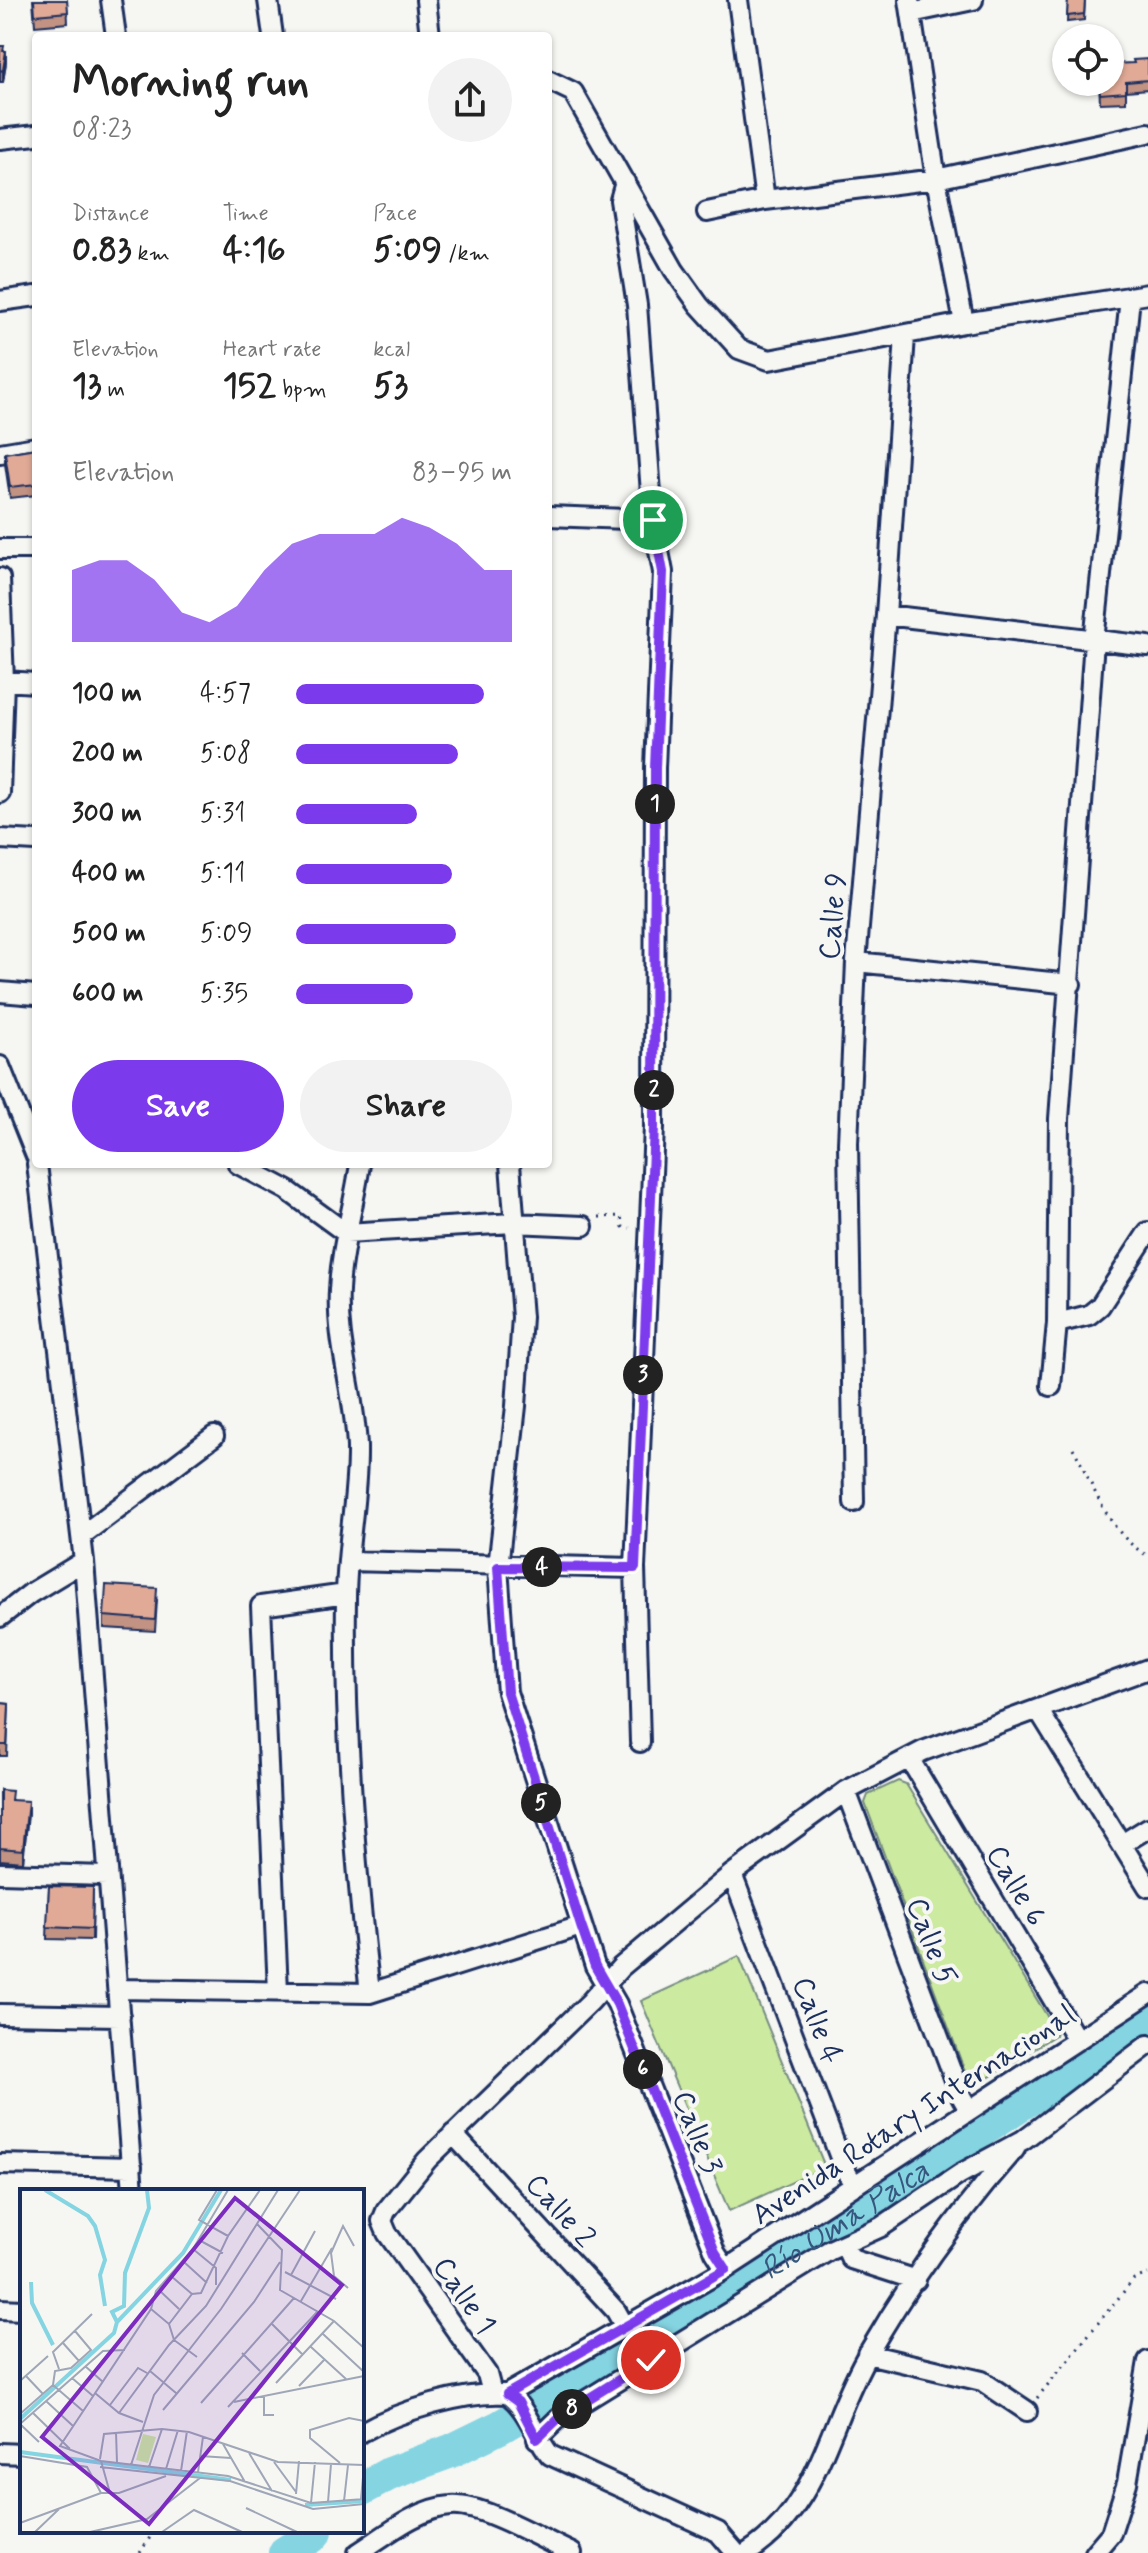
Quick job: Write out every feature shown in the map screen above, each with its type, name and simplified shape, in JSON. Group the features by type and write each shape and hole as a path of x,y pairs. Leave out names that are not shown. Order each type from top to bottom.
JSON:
{"street":[{"path":"111,0 115,32"},
{"path":"268,0 272,32"},
{"path":"426,0 430,32"},
{"path":"738,0 765,200"},
{"path":"964,323 936,179 910,6 973,0"},
{"path":"552,82 573,92 674,270 699,305 739,349 769,360 964,323 1139,296 1094,641 1059,1119 1057,1323 1051,1386"},
{"path":"707,212 765,200 936,179 1148,133"},
{"path":"0,139 32,135"},
{"path":"625,182 620,200 637,305 653,520 663,572 655,768 654,1127 635,1568 640,1742"},
{"path":"0,301 32,297"},
{"name":"Calle 9","path":"854,1502 848,1143 856,962 886,615 905,336"},
{"path":"0,453 32,448"},
{"path":"552,516 653,520"},
{"path":"0,549 32,549"},
{"path":"0,578 4,681 0,793"},
{"path":"886,615 1148,646"},
{"path":"4,681 32,683"},
{"path":"0,839 32,841"},
{"path":"856,962 1071,984"},
{"path":"0,992 32,995"},
{"path":"0,1066 32,1146"},
{"path":"37,1168 84,1561 133,2189"},
{"path":"246,1168 287,1190 346,1233 513,1223 583,1226"},
{"path":"359,1168 346,1233 339,1291 357,1448 345,1645 356,1855 370,1993"},
{"name":"Calle 3","path":"510,1168 522,1317 516,1406 498,1567 507,1692 595,1966 617,2004 715,2252 726,2269"},
{"path":"1057,1323 1089,1315 1100,1306 1148,1232"},
{"path":"81,1536 214,1436"},
{"path":"0,1617 31,1593 84,1561"},
{"path":"348,1561 635,1568"},
{"path":"278,1991 261,1606 346,1594"},
{"path":"453,2134 621,1967 732,1874 846,1791 909,1758 1148,1669"},
{"path":"1039,1711 1148,1887"},
{"name":"Calle 6","path":"909,1758 1077,2040"},
{"name":"Calle 5","path":"846,1791 961,2096 969,2110"},
{"path":"1122,1844 1148,1828"},
{"path":"0,1873 107,1876"},
{"name":"Calle 4","path":"732,1874 844,2168 854,2185"},
{"path":"118,1989 370,1993 581,1926"},
{"name":"Avenida Rotary Internacional","path":"364,2431 413,2409 506,2396 726,2269 1148,1994"},
{"path":"0,2014 120,2016"},
{"path":"736,2553 718,2532 550,2455 537,2439 562,2415 830,2250 881,2227 960,2174 1023,2140 1148,2045"},
{"name":"Calle 1","path":"453,2134 427,2160 386,2211 382,2221 387,2233 487,2374 528,2420 537,2439"},
{"name":"Calle 2","path":"453,2134 616,2311 625,2327"},
{"path":"747,2553 768,2540 795,2508 814,2476 867,2354 979,2190 1023,2140"},
{"path":"0,2164 132,2167"},
{"path":"844,2244 851,2259 916,2280"},
{"path":"0,2309 20,2310"},
{"path":"867,2354 982,2381 1027,2411"},
{"path":"1094,2553 1111,2533 1127,2483 1148,2361"},
{"path":"0,2453 20,2454"},
{"path":"358,2553 423,2514 451,2506 475,2508 572,2553"}],"path":[{"path":"583,1226 591,1228 590,1218 621,1216 623,1227 650,1231"},
{"path":"1073,1448 1093,1483 1103,1510 1127,1543 1148,1556"},
{"path":"1027,2411 1134,2279 1148,2274"},
{"path":"140,2553 153,2533"}],"green space":[{"path":"898,1781 906,1784 1056,2031 1055,2035 974,2087 970,2085 865,1803 868,1795"},
{"path":"739,1956 825,2167 729,2211 641,2001"}],"building":[{"path":"34,0 67,0 68,12 35,15"},
{"path":"1068,0 1085,0 1084,14 1067,16"},
{"path":"0,46 4,46 3,51 6,51 3,70 0,71"},
{"path":"1148,59 1148,80 1126,82 1124,92 1124,63 1134,63 1133,60"},
{"path":"32,449 32,484 10,487 5,453"},
{"path":"106,1585 157,1588 155,1620 104,1616"},
{"path":"0,1703 9,1704 7,1745 0,1745"},
{"path":"0,1790 12,1791 11,1800 28,1801 23,1850 0,1848"},
{"path":"49,1886 93,1887 92,1929 47,1927"}],"waterway":[{"name":"Río Uma Palca","path":"364,2488 389,2474 451,2451 500,2427 729,2294 1148,2021"},
{"name":"Río Uma Palca","path":"285,2553 314,2533"}],"route":[{"path":"651,2360 562,2415 537,2439 518,2402 507,2394 726,2269 715,2252 617,2004 595,1966 581,1926 507,1692 500,1629 498,1567 635,1568 654,1127 655,768 663,572 653,520"}]}
